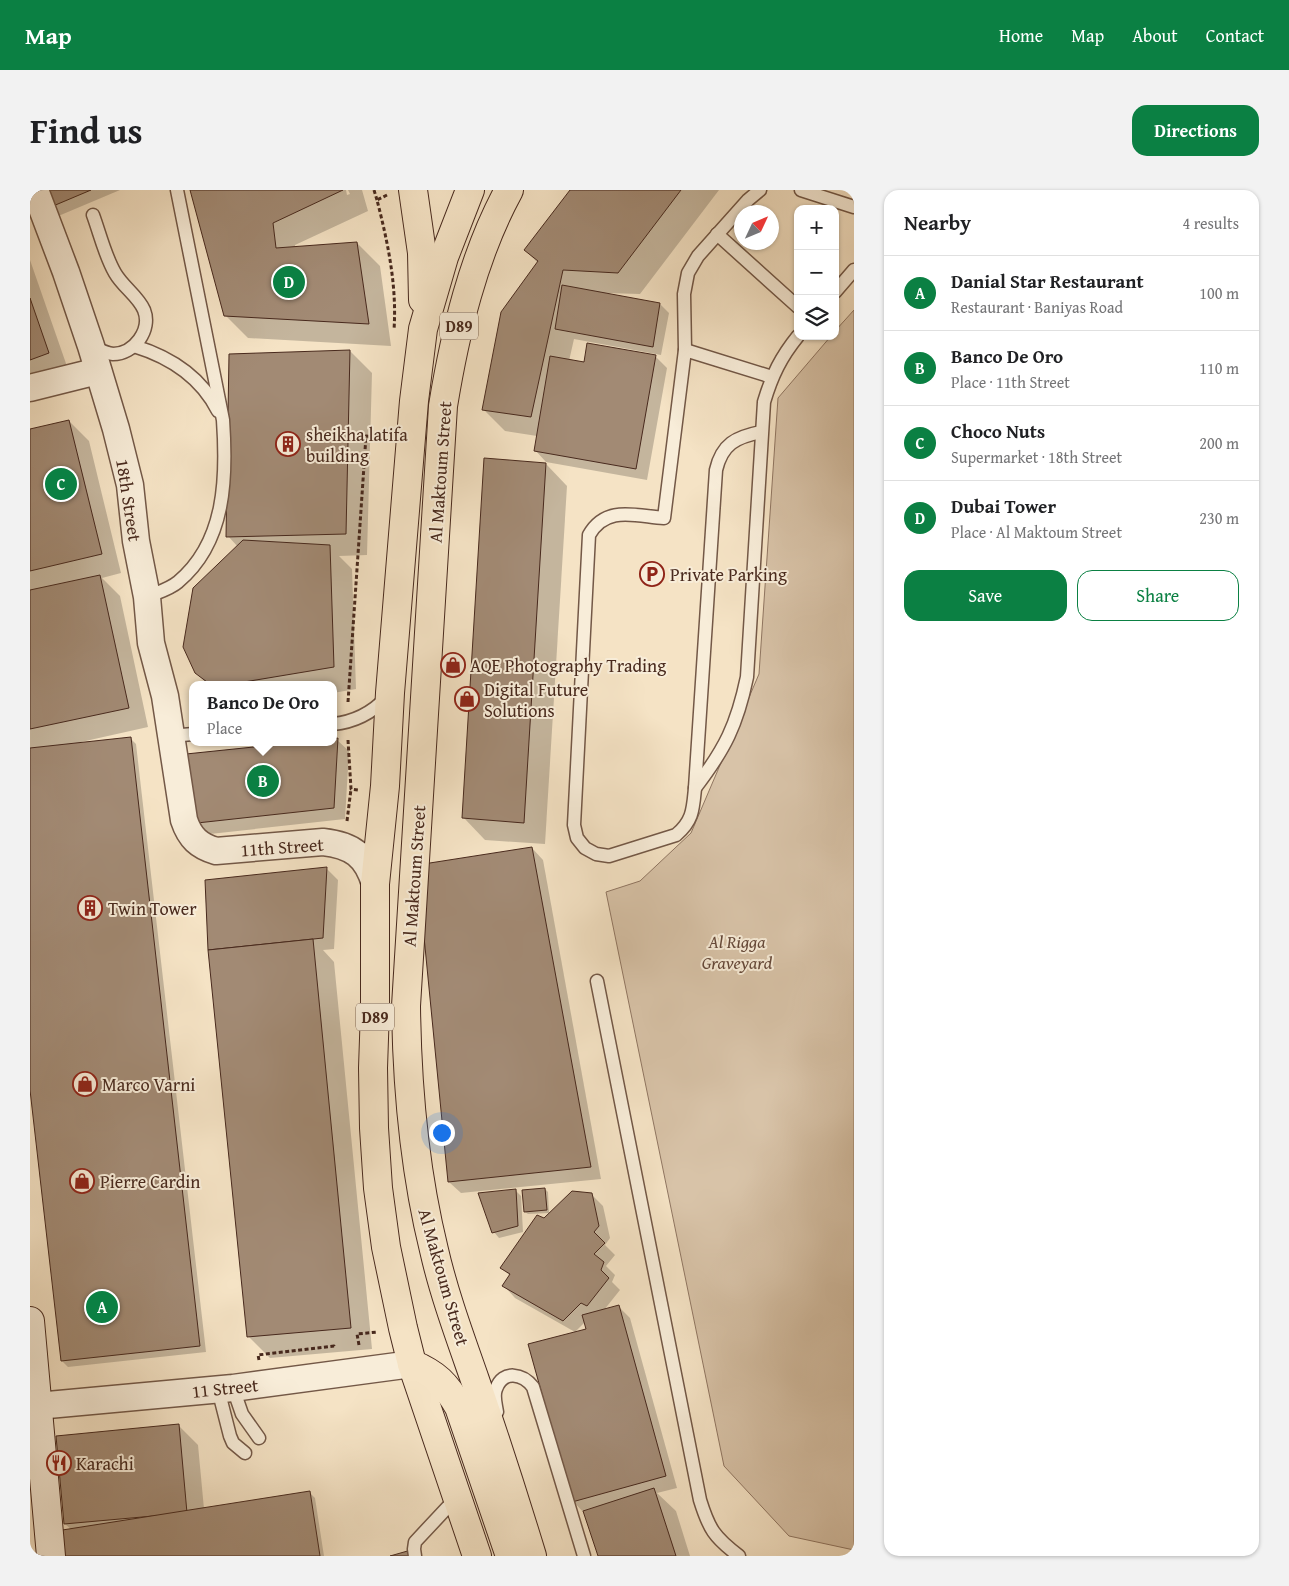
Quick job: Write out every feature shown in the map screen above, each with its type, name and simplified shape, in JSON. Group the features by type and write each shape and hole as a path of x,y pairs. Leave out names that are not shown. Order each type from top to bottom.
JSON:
{"main road":[{"name":"Al Maktoum Street","path":"470,190 444,257 423,329 414,401 375,884 373,1068 377,1178 386,1247 412,1364 477,1556"},
{"name":"Al Maktoum Street","path":"509,190 478,260 463,308 451,357 443,406 406,1006 407,1068 412,1129 421,1190 434,1251 456,1326 510,1481 532,1556"},
{"path":"402,192 422,252 423,329"},
{"path":"30,1321 51,1556"},
{"path":"412,1364 440,1380 451,1393 459,1407 510,1556"}],"street":[{"name":"18th Street","path":"35,190 91,346 130,485 136,541 147,597 151,643 165,696 182,735 184,820"},
{"path":"30,388 98,371"},
{"name":"11th Street","path":"184,820 188,832 195,841 204,848 216,851 323,842 345,846 363,858 371,870 375,884"},
{"name":"11 Street","path":"37,1406 226,1388 412,1364"}],"lane":[{"path":"147,597 177,583 195,564 210,541 219,516 223,490 225,455 223,420 178,190"},
{"path":"760,190 748,200 717,234 698,256 688,273 684,294 685,350 664,518 615,515 604,518 595,525 589,534 574,825 577,838 585,848 596,854 609,856 676,835 690,819 695,788 716,470 722,454 734,440 742,436 761,432"},
{"path":"802,190 854,207"},
{"path":"91,346 113,354 124,352 134,346 140,339 146,321 140,303 115,273 93,215"},
{"path":"717,234 794,303"},
{"path":"839,287 854,270"},
{"path":"695,788 714,764 729,737 740,708 747,677 764,402 772,377 784,354 795,340"},
{"path":"134,346 166,358 181,367 206,391 223,420"},
{"path":"685,350 772,377"},
{"path":"337,724 347,723 371,711 390,693"},
{"path":"597,981 700,1500 708,1523 722,1543 738,1556"},
{"path":"510,1481 495,1399 495,1389 500,1381 508,1376 518,1375 527,1380 533,1388 584,1556"},
{"path":"226,1388 258,1438"},
{"path":"226,1388 230,1436 233,1443 245,1453"},
{"path":"415,1556 415,1542 457,1497"}],"path":[{"path":"374,190 391,258 394,288 394,334"},
{"path":"377,200 402,192"},
{"path":"345,846 351,789 347,723 366,436 384,438 385,428"},
{"path":"351,789 384,791"}],"green space":[{"name":"Al Rigga Graveyard","path":"854,310 854,1550 789,1536 724,1466 606,892 640,881 691,833 759,674 778,398 828,340 839,340 839,327"}],"building":[{"path":"38,190 91,190 46,209"},
{"path":"190,190 343,190 273,223 276,248 357,242 369,324 224,316"},
{"path":"570,190 681,190 618,273 563,270 531,417 482,410 501,312 538,261 524,250"},
{"path":"562,285 660,303 653,347 555,329"},
{"path":"30,298 49,353 30,360"},
{"path":"587,343 656,355 636,469 534,451 550,356 584,362"},
{"name":"sheikha latifa building","path":"350,350 346,534 226,537 229,354"},
{"path":"69,420 102,554 30,571 30,429"},
{"path":"484,458 546,463 524,823 462,818"},
{"path":"243,540 330,545 334,667 250,681 206,681 195,673 183,647 193,588"},
{"path":"100,575 129,708 30,729 30,590"},
{"name":"Twin Tower","path":"131,737 200,1346 61,1361 30,1090 30,748"},
{"path":"338,738 334,808 197,823 186,754 263,746 337,746"},
{"path":"532,847 591,1167 448,1182 417,865"},
{"path":"327,867 323,938 208,950 205,880"},
{"path":"313,939 351,1328 247,1337 208,950"},
{"path":"545,1188 547,1210 524,1212 522,1190"},
{"path":"516,1189 518,1226 492,1233 478,1193"},
{"path":"572,1191 592,1193 599,1226 594,1232 605,1243 594,1254 604,1262 601,1270 609,1278 587,1306 581,1303 563,1321 502,1286 510,1274 500,1268 537,1215 544,1218"},
{"path":"619,1305 666,1476 572,1502 528,1344 586,1329 582,1315"},
{"path":"179,1424 187,1513 64,1524 56,1436"},
{"path":"654,1488 676,1556 598,1556 583,1511"},
{"path":"310,1491 320,1556 58,1556 56,1531"},
{"path":"411,1550 412,1556 390,1556"}],"place":[{"name":"Dubai Tower","path":"289,282"},
{"name":"sheikha latifa building","path":"288,444"},
{"name":"Choco Nuts","path":"61,484"},
{"name":"Private Parking","path":"652,574"},
{"name":"AQE Photography Trading","path":"453,665"},
{"name":"Digital Future Solutions","path":"467,699"},
{"name":"Banco De Oro","path":"263,781"},
{"name":"Twin Tower","path":"90,908"},
{"name":"Marco Varni","path":"85,1084"},
{"name":"Pierre Cardin","path":"82,1181"},
{"name":"Danial Star Restaurant","path":"102,1307"},
{"name":"Karachi","path":"59,1463"}]}
